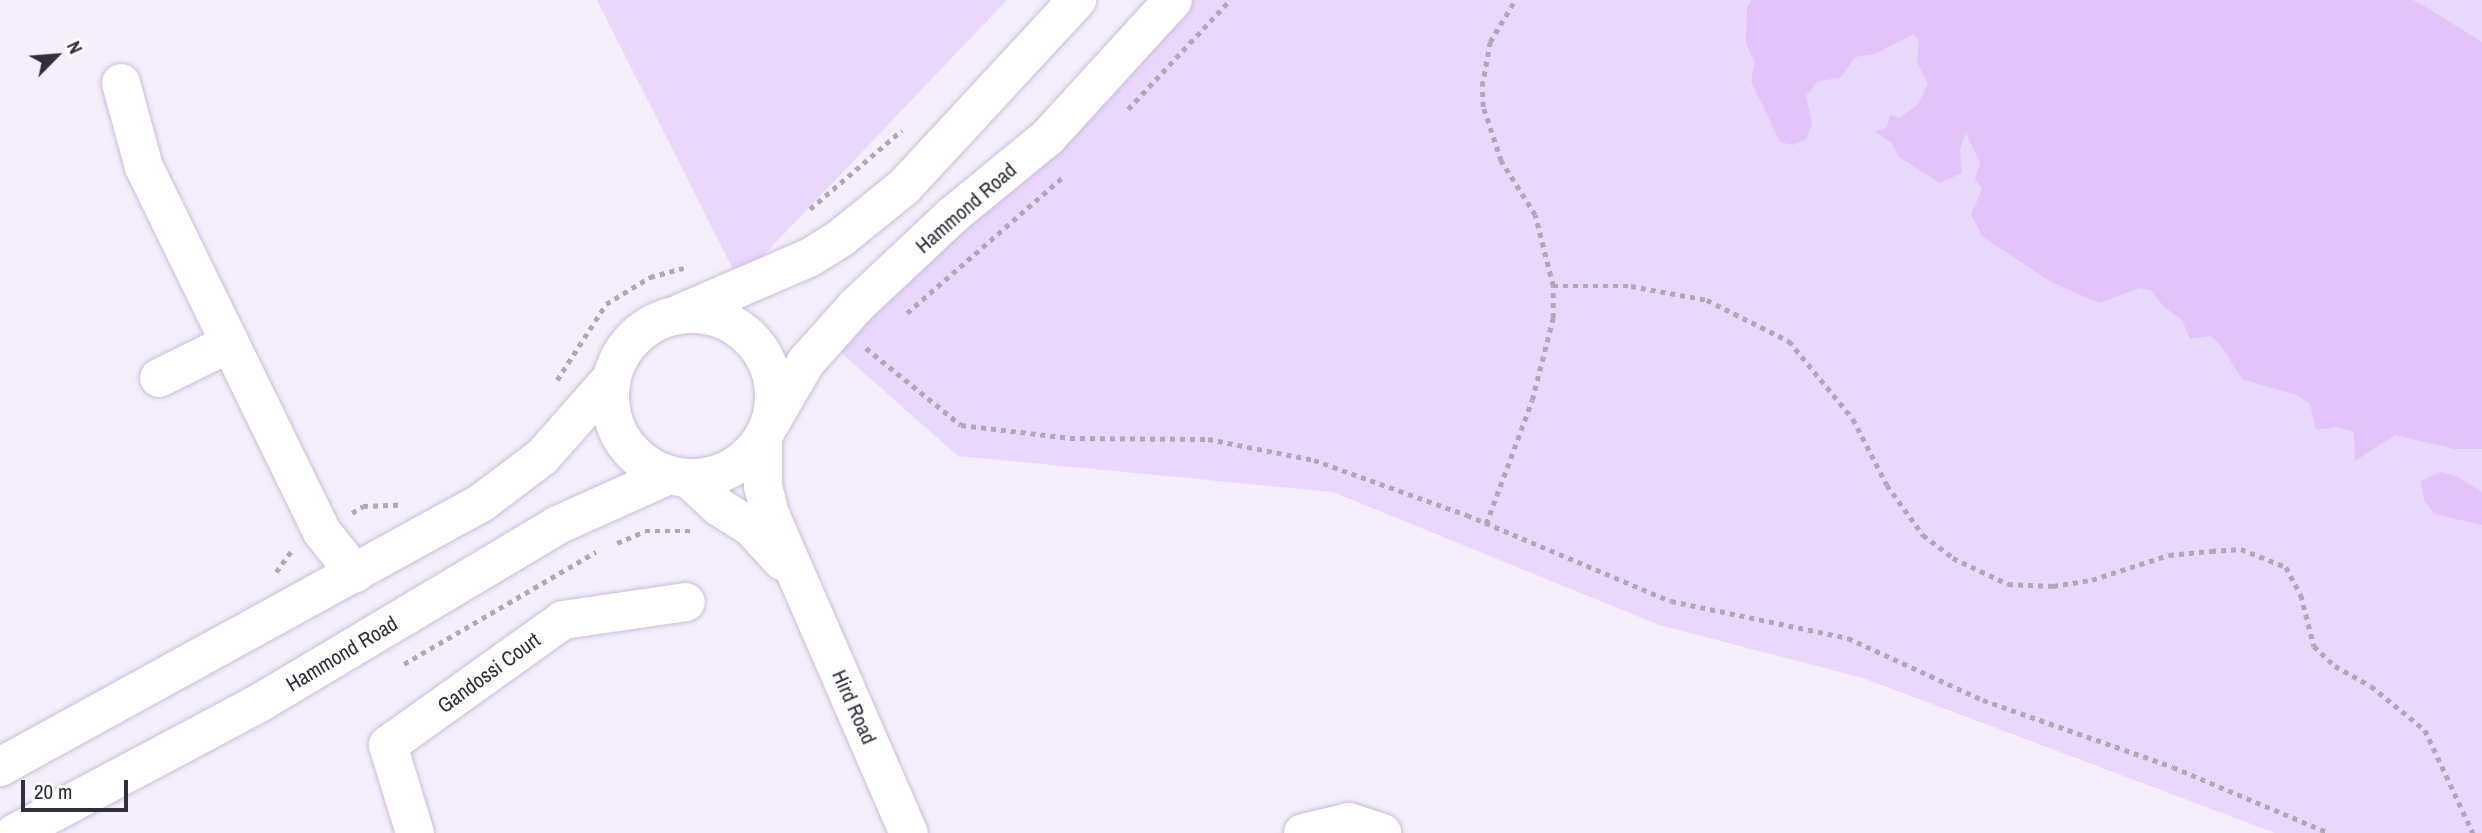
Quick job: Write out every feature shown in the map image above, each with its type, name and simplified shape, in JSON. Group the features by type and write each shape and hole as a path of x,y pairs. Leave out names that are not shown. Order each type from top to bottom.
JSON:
{"main road":[{"path":"679,314 707,314 734,324 756,343 770,368 775,396 766,431 732,468 679,477 647,465 629,448 610,404 611,379 620,356 635,336 655,321 679,314 809,258 842,237 904,187 1077,0"},
{"name":"Hammond Road","path":"766,431 806,362 839,325 953,215 1048,137 1174,0"},
{"path":"121,83 144,167 322,532 355,573"},
{"path":"159,378 230,343"},
{"path":"0,767 481,503 542,457 611,379"},
{"name":"Hird Road","path":"766,431 762,486 799,581 909,833"},
{"name":"Hammond Road","path":"15,833 261,702 558,525 679,477"},
{"name":"Hird Road","path":"679,477 751,527 799,581"},
{"name":"Gandossi Court","path":"415,833 388,745 563,620 686,602"},
{"path":"1303,833 1349,822 1381,833"}],"path":[{"path":"1486,524 1542,369 1553,318 1553,286 1535,215 1501,161 1483,107 1482,86 1490,42 1515,0"},
{"path":"804,215 911,121"},
{"path":"552,389 606,304 649,277 698,265"},
{"path":"1553,286 1631,286 1707,300 1789,341 1853,419 1894,496 1923,535 1952,558 1998,580 2053,586 2092,580 2169,555 2231,550 2262,555 2286,568 2301,595 2314,646 2334,666 2371,685 2425,730 2473,833"},
{"path":"839,325 961,425 1070,438 1221,442 1314,460 1486,524 1671,601 1848,638 1983,700 2173,766 2329,833"},
{"path":"274,574 289,552 363,506 406,505"}],"shaded area":[{"path":"597,0 1007,0 739,281"},
{"path":"1156,0 2482,0 2482,833 2275,833 1863,678 1659,625 1333,492 958,456 831,344"},
{"path":"1752,0 2413,0 2424,6 2482,42 2482,449 2455,449 2395,435 2355,461 2354,432 2336,427 2316,430 2310,404 2297,395 2242,379 2220,344 2211,336 2190,339 2182,320 2164,307 2151,290 2140,288 2099,303 2051,282 1983,237 1971,215 1982,189 1975,179 1980,163 1966,133 1960,149 1962,173 1940,183 1899,157 1892,143 1875,132 1887,127 1890,115 1900,118 1919,103 1928,84 1917,63 1919,39 1913,34 1875,54 1855,57 1840,78 1818,81 1806,96 1812,124 1806,139 1793,145 1780,142 1751,81 1755,62 1746,44 1747,8"},
{"path":"2440,472 2456,476 2482,492 2482,525 2434,514 2424,500 2421,481"}]}
